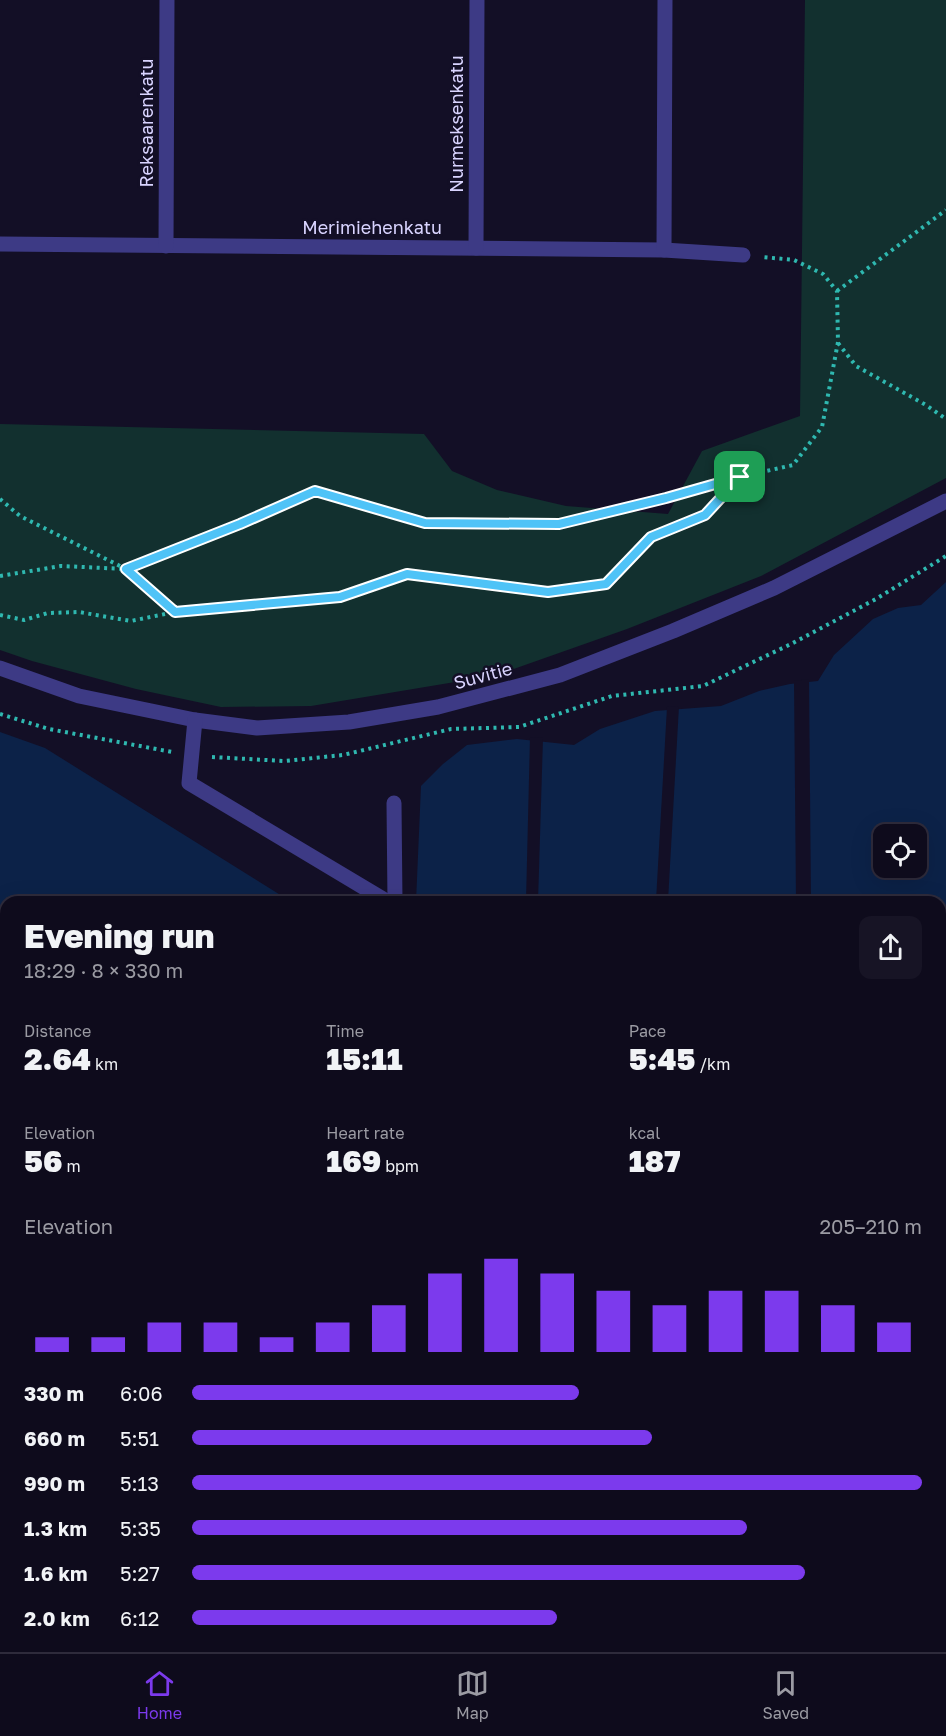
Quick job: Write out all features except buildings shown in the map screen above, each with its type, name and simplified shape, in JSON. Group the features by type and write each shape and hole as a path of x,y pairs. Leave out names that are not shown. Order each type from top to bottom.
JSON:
{"street":[{"name":"Reksaarenkatu","path":"166,246 168,0"},
{"name":"Nurmeksenkatu","path":"476,248 477,0"},
{"path":"664,250 665,0"},
{"name":"Merimiehenkatu","path":"0,244 664,250 743,255"},
{"name":"Suvitie","path":"0,668 79,696 195,720 257,728 349,722 438,707 560,675 673,631 774,588 946,501"},
{"path":"195,720 189,783 378,896"},
{"path":"394,803 395,896"}],"path":[{"path":"837,291 946,210"},
{"path":"0,576 61,566 126,569 240,524 315,491 425,523 559,524 793,465 822,427 838,342 837,291 823,274 794,260 743,255"},
{"path":"838,342 856,366 926,405 946,419"},
{"path":"0,615 24,620 48,613 79,612 130,621 175,612 340,597 407,574 548,592 606,584 651,537 705,515 740,477"},
{"path":"0,499 20,516 126,569 175,612"},
{"path":"612,696 703,686 791,644 876,599 946,556"}],"green space":[{"path":"805,0 946,0 946,478 761,576 627,629 497,675 311,706 221,707 136,689 0,650 0,424 424,434 452,471 497,490 566,506 668,514 702,451 800,416"}],"water":[{"path":"946,582 946,896 416,896 421,786 467,745 517,739 574,745 600,729 655,711 721,706 759,691 818,681 834,655 873,619 898,608 921,605"},
{"path":"0,732 45,748 282,896 0,896"}],"pier":[{"path":"809,679 811,896 796,896 794,681"},
{"path":"679,706 668,896 656,896 667,707"},
{"path":"530,737 543,738 538,896 526,896"}],"route":[{"path":"740,477 705,515 651,537 606,584 548,592 407,574 340,597 175,612 126,569 240,524 315,491 425,523 559,524 740,477"}]}
